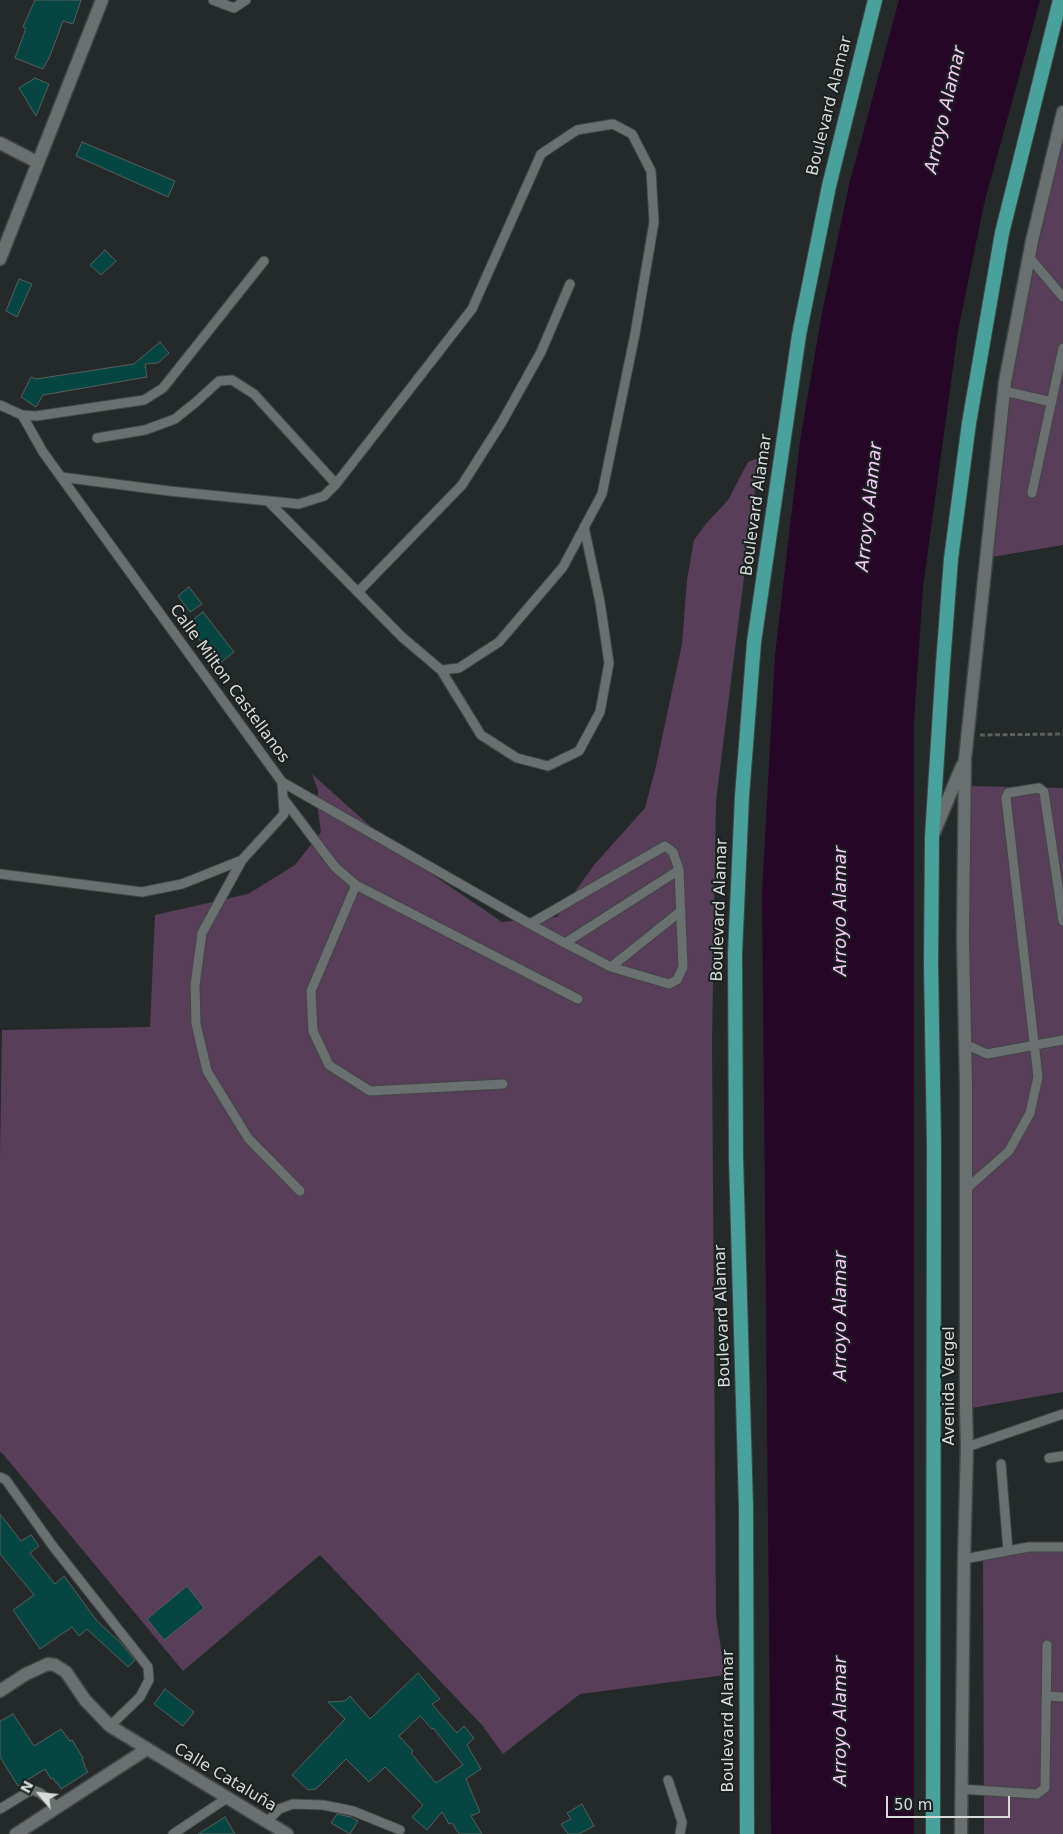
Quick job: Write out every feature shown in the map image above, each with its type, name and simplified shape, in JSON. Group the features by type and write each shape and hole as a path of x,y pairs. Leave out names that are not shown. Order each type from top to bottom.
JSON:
{"highway":[{"name":"Boulevard Alamar","path":"747,1834 746,1507 736,1158 735,954 742,796 754,642 799,335 829,186 875,0"},
{"path":"933,1834 934,1145 931,965 932,837 943,664 951,559 969,423 1002,233 1060,0"}],"street":[{"path":"0,259 102,0"},
{"path":"932,837 964,759 1004,391 1029,257 1060,141 1063,112"},
{"path":"0,143 37,162"},
{"name":"Avenida Vergel","path":"961,1834 960,1790 967,1447 963,938 964,759"},
{"name":"Calle Cataluña","path":"0,1692 40,1667 48,1664 55,1665 66,1672 85,1700 110,1726 287,1834"},
{"path":"16,1834 147,1749"}],"lane":[{"path":"213,0 234,8 246,0"},
{"path":"61,477 169,491 299,504 324,496 336,484 472,309 541,154 576,130 613,124 632,134 651,171 654,222 635,334 602,494 563,566 499,642 459,668 441,670"},
{"path":"1029,257 1063,297"},
{"path":"0,405 22,415 36,416 144,400 163,388 264,261"},
{"path":"358,592 462,485 502,422 541,352 570,284"},
{"path":"1032,493 1063,348"},
{"path":"97,438 145,430 174,419 219,381 232,380 254,394 336,484"},
{"path":"1004,391 1052,402"},
{"name":"Calle Milton Castellanos","path":"0,874 142,892 182,884 242,860 284,814 282,782 43,452 22,415"},
{"path":"268,501 402,637 441,670 481,735 517,758 548,766 579,751 600,712 609,662 600,602 584,527"},
{"path":"282,782 530,924 565,943 611,967 669,984 677,980 683,967 679,870 673,852 665,846 530,924"},
{"path":"966,1189 1009,1152 1030,1113 1038,1077 1036,1046 1006,798 1008,793 1039,788 1044,792 1063,922"},
{"path":"283,798 335,867 356,885 578,999"},
{"path":"242,860 202,933 194,985 196,1024 207,1071 248,1138 300,1191"},
{"path":"565,943 679,870"},
{"path":"356,885 311,991 313,1031 329,1065 370,1091 503,1084"},
{"path":"611,967 681,911"},
{"path":"965,1044 987,1054 1063,1040"},
{"path":"967,1447 1063,1414"},
{"path":"1049,1458 1063,1456"},
{"path":"1001,1464 1008,1551"},
{"path":"0,1476 6,1480 52,1545 148,1667 149,1680 140,1697 110,1726"},
{"path":"964,1559 1029,1547 1063,1547"},
{"path":"960,1790 1037,1794 1045,1788 1047,1645"},
{"path":"1046,1696 1063,1697"},
{"path":"668,1780 682,1822 680,1834"},
{"path":"0,1809 34,1790 40,1792 57,1808"},
{"path":"173,1834 227,1798"},
{"path":"267,1822 279,1809 293,1804 323,1805 353,1811 400,1830"}],"path":[{"path":"967,736 1063,734"}],"shaded area":[{"path":"1063,111 1063,545 986,558 1005,382"},
{"path":"759,458 716,801 712,1043 716,1616 725,1675 580,1694 503,1754 482,1725 320,1555 183,1671 0,1452 2,1030 150,1027 155,915 248,894 295,865 321,832 318,790 312,774 398,851 502,922 557,917 594,865 645,808 682,644 687,580 694,540 728,500 748,462"},
{"path":"965,786 1063,788 1063,1392 966,1409"},
{"path":"1029,1547 1063,1551 1063,1834 984,1834 983,1556"}],"water":[{"name":"Arroyo Alamar","path":"899,0 1040,0 984,204 958,331 923,587 914,722 914,1834 771,1834 762,893 775,655 800,441 822,313 849,185"}],"building":[{"path":"35,0 81,0 73,24 63,21 43,69 15,58 26,28 23,27"},
{"path":"35,78 49,84 36,116 19,88"},
{"path":"82,142 175,181 168,197 76,156"},
{"path":"105,250 116,261 101,275 90,265"},
{"path":"19,279 32,284 17,317 6,311"},
{"path":"160,342 169,353 158,363 145,364 147,377 43,395 36,407 21,397 31,377 36,379 134,364"},
{"path":"189,587 202,604 190,612 178,596"},
{"path":"203,612 234,652 219,664 187,624"},
{"path":"0,1514 21,1541 31,1535 39,1546 30,1553 55,1584 64,1576 97,1621 121,1643 135,1660 128,1667 87,1629 79,1636 72,1627 40,1649 13,1610 34,1595 0,1554"},
{"path":"187,1586 204,1608 164,1640 147,1619"},
{"path":"418,1673 440,1699 432,1704 457,1733 464,1726 474,1738 467,1745 481,1769 466,1779 480,1812 471,1816 482,1834 459,1834 452,1823 449,1824 442,1812 427,1830 412,1817 423,1805 385,1767 369,1782 346,1759 316,1789 308,1790 292,1775 345,1719 328,1702 345,1701 350,1696 370,1719","holes":["420,1716 463,1765 436,1783 411,1753 413,1751 399,1736"]},
{"path":"165,1689 194,1712 183,1726 154,1704"},
{"path":"13,1714 34,1746 61,1729 70,1741 72,1740 83,1758 84,1766 88,1772 61,1789 53,1778 51,1779 45,1769 18,1786 0,1757 0,1721"},
{"path":"582,1804 594,1826 579,1834 568,1834 561,1824 571,1819 567,1813"},
{"path":"337,1814 351,1817 358,1821 350,1834 331,1823"},
{"path":"225,1817 235,1834 198,1834"}]}
